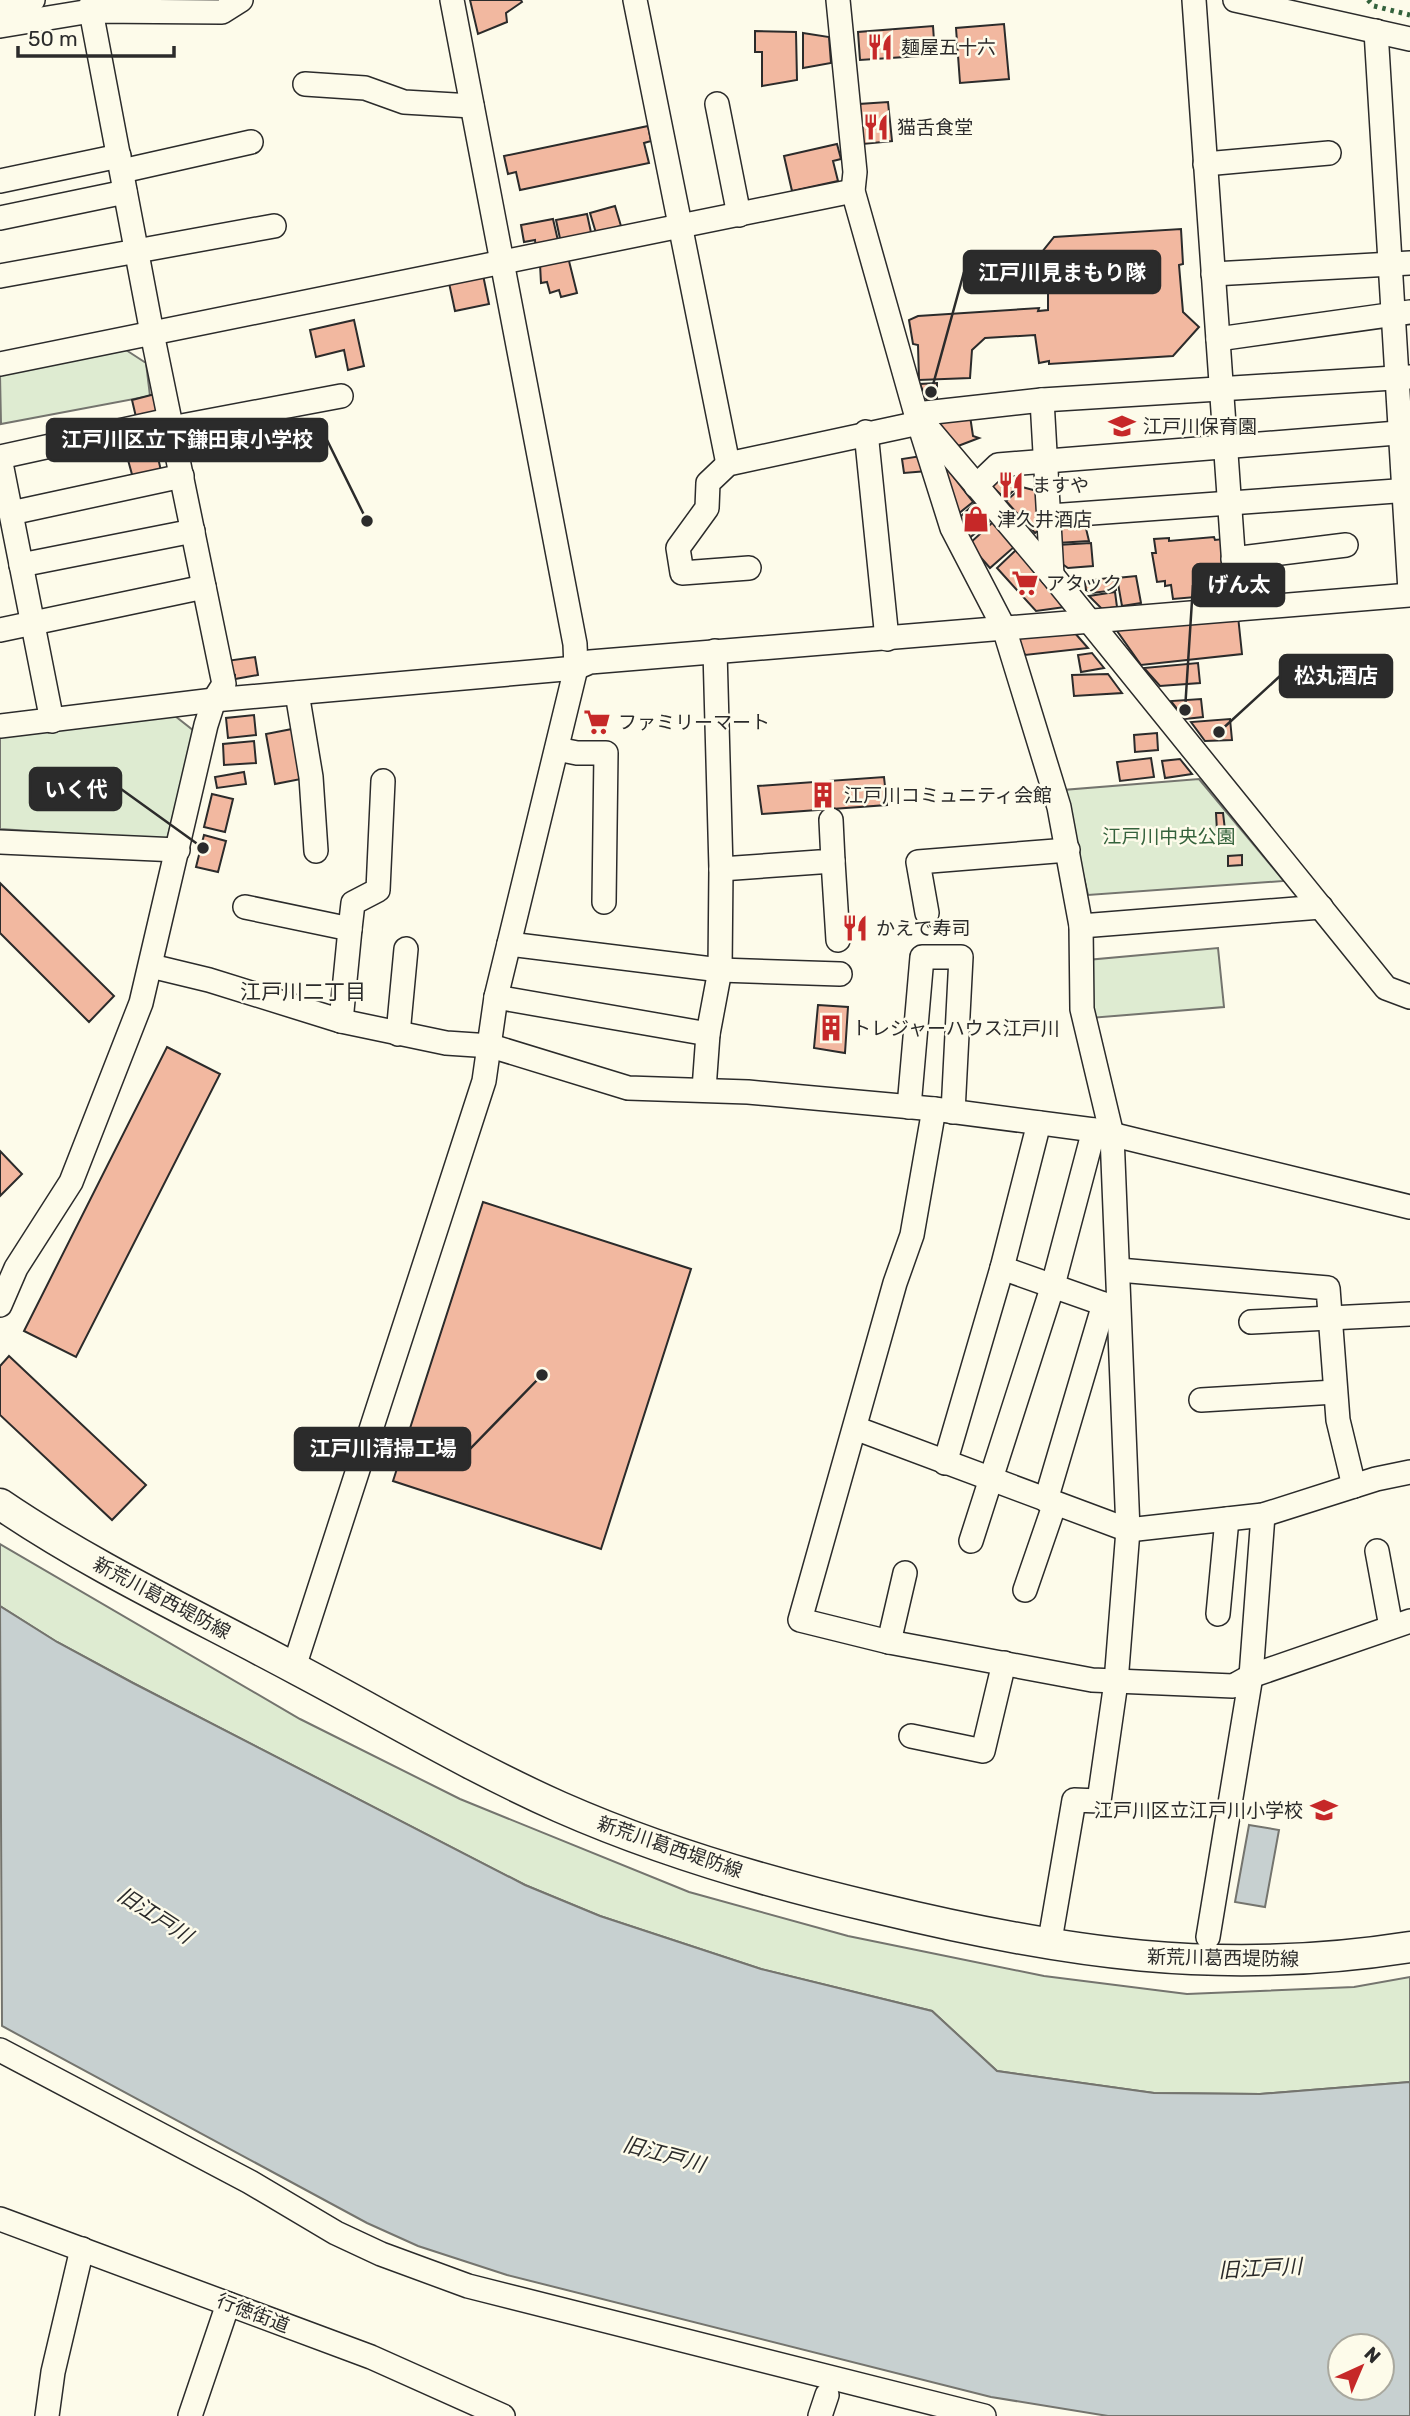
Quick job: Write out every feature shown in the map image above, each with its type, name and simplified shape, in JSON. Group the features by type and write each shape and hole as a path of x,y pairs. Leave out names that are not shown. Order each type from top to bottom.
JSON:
{"main road":[{"name":"新荒川葛西堤防線","path":"0,1504 113,1572 491,1774 643,1841 795,1889 1049,1946 1160,1959 1241,1963 1328,1959 1410,1947"}],"street":[{"path":"0,7 33,0"},
{"path":"0,26 92,6 222,12 241,0"},
{"path":"294,1667 484,1081 496,998 576,668 575,644 452,0"},
{"path":"635,0 729,464"},
{"path":"838,0 855,172 853,191 918,419 953,528 1004,628 1034,720 1068,850 1081,926 1082,1009 1103,1133 1119,1269 1113,1307 1025,1590"},
{"path":"1194,0 1237,610"},
{"path":"1236,0 1335,10 1376,32 1410,39"},
{"path":"0,1305 16,1268 71,1182 141,1003 214,700 224,684 136,251 92,6"},
{"path":"0,726 214,700 576,668 590,662 1237,610 1410,593 1400,263 1376,32"},
{"path":"305,84 365,88 404,102 472,106"},
{"path":"717,104 739,215"},
{"path":"0,218 122,173 251,142"},
{"path":"1205,164 1329,153"},
{"path":"0,181 122,173"},
{"path":"0,364 853,191"},
{"path":"0,276 274,226"},
{"path":"1213,274 1400,263"},
{"path":"1218,339 1401,312"},
{"path":"749,568 682,573 678,548 707,508 708,483 729,464 918,419 1042,400 1404,377"},
{"path":"52,721 21,565 7,518 0,458 170,424 341,396"},
{"path":"1042,400 1052,575"},
{"path":"918,419 1052,575 1386,988 1410,997"},
{"path":"866,432 887,639"},
{"path":"976,486 999,465 1225,445 1405,433"},
{"path":"7,518 182,475"},
{"path":"1050,516 1407,491"},
{"path":"21,565 193,531"},
{"path":"1233,559 1346,545"},
{"path":"0,631 204,587"},
{"path":"704,1089 708,1034 720,970 721,869 715,651"},
{"path":"297,693 311,777 316,851"},
{"path":"557,749 577,753 606,753 604,902"},
{"path":"341,1021 354,903 379,890 383,781"},
{"path":"831,820 838,940"},
{"path":"0,842 178,850"},
{"path":"927,913 918,862 1068,850"},
{"path":"721,869 833,861"},
{"path":"245,907 350,929"},
{"path":"1081,926 1321,907"},
{"path":"509,944 720,970 840,974"},
{"path":"398,1034 406,949"},
{"path":"909,1107 922,957 961,957 944,1110 912,1235 895,1283 800,1620 889,1642 1116,1682 1233,1686 1251,1676 1401,1624 1377,1551"},
{"path":"151,966 221,983 341,1021 398,1034 491,1046 628,1088 704,1089 944,1110 1039,1123 1103,1133 1410,1207"},
{"path":"496,998 708,1034"},
{"path":"945,1463 1002,1268 1039,1123"},
{"path":"971,1541 993,1480 1103,1133"},
{"path":"1002,1268 1113,1307"},
{"path":"1119,1269 1328,1288 1338,1420 1354,1486"},
{"path":"1049,1946 1074,1800 1099,1801 1116,1682 1129,1530 1113,1307"},
{"path":"1251,1322 1410,1314"},
{"path":"1201,1400 1335,1392"},
{"path":"855,1428 1129,1530 1263,1515 1354,1486 1410,1472"},
{"path":"1208,1937 1251,1676 1263,1515"},
{"path":"1218,1615 1227,1519"},
{"path":"889,1642 905,1573"},
{"path":"911,1736 983,1752 1004,1664"},
{"path":"0,2050 250,2182 336,2233 420,2270 468,2286 984,2416"},
{"name":"行徳街道","path":"0,2219 371,2357 503,2416"},
{"path":"47,2416 53,2372 82,2249"},
{"path":"190,2416 228,2304"}],"green space":[{"path":"126,350 146,363 150,396 1,424 0,375"},
{"path":"175,716 194,731 167,840 0,829 0,736"},
{"name":"江戸川中央公園","path":"1199,779 1284,881 1088,895 1063,790"},
{"path":"1218,948 1224,1007 1090,1018 1087,960"},
{"path":"0,1544 300,1719 460,1799 689,1892 848,1936 1044,1976 1187,1994 1354,1987 1410,1977 1410,2082 1260,2094 1154,2093 997,2071 932,2011 761,1969 600,1916 525,1885 133,1683 57,1642 0,1606"}],"water":[{"name":"旧江戸川","path":"0,1606 57,1642 133,1683 525,1885 600,1916 761,1969 932,2011 997,2071 1154,2093 1260,2094 1410,2082 1410,2416 1108,2416 991,2397 507,2275 418,2246 367,2223 2,2026"},
{"path":"1249,1825 1279,1830 1265,1907 1235,1902"}],"building":[{"path":"470,0 522,2 506,13 507,22 478,34"},
{"path":"1004,24 1009,79 960,83 956,28"},
{"path":"933,26 935,55 860,60 858,32"},
{"path":"755,31 796,32 797,80 762,86 762,52 755,52"},
{"path":"803,33 829,37 831,63 803,68"},
{"path":"888,102 892,141 863,144 859,104"},
{"path":"648,126 651,141 644,143 649,163 520,190 516,172 508,174 504,156"},
{"path":"837,144 841,159 833,161 838,181 792,191 784,156"},
{"path":"615,206 621,226 596,233 590,213"},
{"path":"587,214 592,237 561,243 556,220"},
{"path":"553,219 559,245 536,250 535,240 524,242 521,225"},
{"path":"1181,229 1183,264 1179,265 1183,312 1199,327 1173,356 1049,364 1049,361 1039,363 1035,335 985,338 972,350 970,378 919,380 918,345 913,344 909,320 918,316 1039,308 1038,311 1048,310 1048,292 1058,291 1058,285 1036,270 1045,255 1042,252 1054,237"},
{"path":"568,257 577,293 561,297 559,290 550,293 547,282 541,283 540,264"},
{"path":"483,275 489,304 455,311 449,283"},
{"path":"354,320 364,366 348,370 344,350 316,357 310,330"},
{"path":"937,383 937,402 928,403 920,384"},
{"path":"155,394 160,412 136,417 132,400"},
{"path":"970,416 973,436 979,438 958,446 933,419"},
{"path":"157,453 161,471 133,478 128,460"},
{"path":"935,453 973,502 958,514"},
{"path":"921,456 927,471 904,473 902,459"},
{"path":"1006,470 1017,471 1019,485 1005,499 991,485"},
{"path":"1022,487 1041,492 1044,525 1035,533 1006,501"},
{"path":"976,502 991,520 967,540 959,518"},
{"path":"1084,520 1089,541 1057,543 1055,522"},
{"path":"993,522 1014,547 990,568 969,544"},
{"path":"1214,537 1215,540 1223,539 1230,594 1173,599 1171,585 1165,586 1165,581 1157,582 1152,553 1156,553 1154,539 1169,538 1169,541"},
{"path":"1091,543 1093,566 1068,568 1058,561 1057,545"},
{"path":"1016,550 1065,607 1036,611 997,568"},
{"path":"1136,576 1141,603 1122,606 1117,578"},
{"path":"1108,578 1109,581 1114,580 1116,590 1092,593 1086,590 1085,581"},
{"path":"1115,592 1117,607 1102,609 1089,596"},
{"path":"1238,616 1242,654 1141,665 1115,628"},
{"path":"1074,632 1088,648 1025,655 1017,637"},
{"path":"1092,653 1104,668 1081,672 1078,655"},
{"path":"255,657 258,675 235,679 235,675 229,676 226,661"},
{"path":"1198,663 1200,683 1160,686 1144,668"},
{"path":"1108,674 1122,693 1074,696 1072,675"},
{"path":"1201,699 1203,717 1185,719 1171,701"},
{"path":"254,715 256,735 228,738 226,718"},
{"path":"1230,719 1232,740 1205,741 1191,722"},
{"path":"292,729 301,779 275,784 266,734"},
{"path":"1157,733 1158,750 1135,752 1134,735"},
{"path":"254,741 256,763 224,765 223,744"},
{"path":"1151,758 1154,777 1120,781 1117,762"},
{"path":"1180,759 1192,774 1165,778 1162,761"},
{"path":"244,772 246,784 217,788 215,777"},
{"name":"江戸川コミュニティ会館","path":"884,777 887,805 762,814 758,786"},
{"path":"212,794 233,799 225,832 204,827"},
{"path":"1216,813 1223,813 1225,830 1217,831"},
{"path":"204,835 226,841 218,872 196,867"},
{"path":"1242,855 1242,865 1228,866 1228,856"},
{"path":"0,883 114,996 89,1022 0,933"},
{"name":"トレジャーハウス江戸川","path":"818,1005 848,1007 845,1053 814,1048"},
{"path":"167,1047 220,1074 76,1357 24,1331"},
{"path":"0,1151 22,1174 0,1196"},
{"path":"483,1202 691,1269 601,1549 393,1481"},
{"path":"9,1356 146,1485 112,1520 0,1415 0,1366"}],"hedge":[{"path":"1368,0 1374,6 1410,15"}],"place":[{"name":"麺屋五十六","path":"880,47"},
{"name":"猫舌食堂","path":"876,127"},
{"name":"江戸川見まもり隊","path":"931,392"},
{"name":"江戸川保育園","path":"1122,426"},
{"name":"ますや","path":"1011,485"},
{"name":"津久井酒店","path":"976,519"},
{"name":"江戸川区立下鎌田東小学校","path":"367,521"},
{"name":"アタック","path":"1025,583"},
{"name":"げん太","path":"1185,710"},
{"name":"ファミリーマート","path":"597,722"},
{"name":"松丸酒店","path":"1219,732"},
{"name":"江戸川コミュニティ会館","path":"823,795"},
{"name":"いく代","path":"203,848"},
{"name":"かえで寿司","path":"855,928"},
{"name":"トレジャーハウス江戸川","path":"831,1028"},
{"name":"江戸川清掃工場","path":"542,1375"},
{"name":"江戸川区立江戸川小学校","path":"1324,1810"}],"district":[{"name":"江戸川二丁目","path":"303,991"}]}
